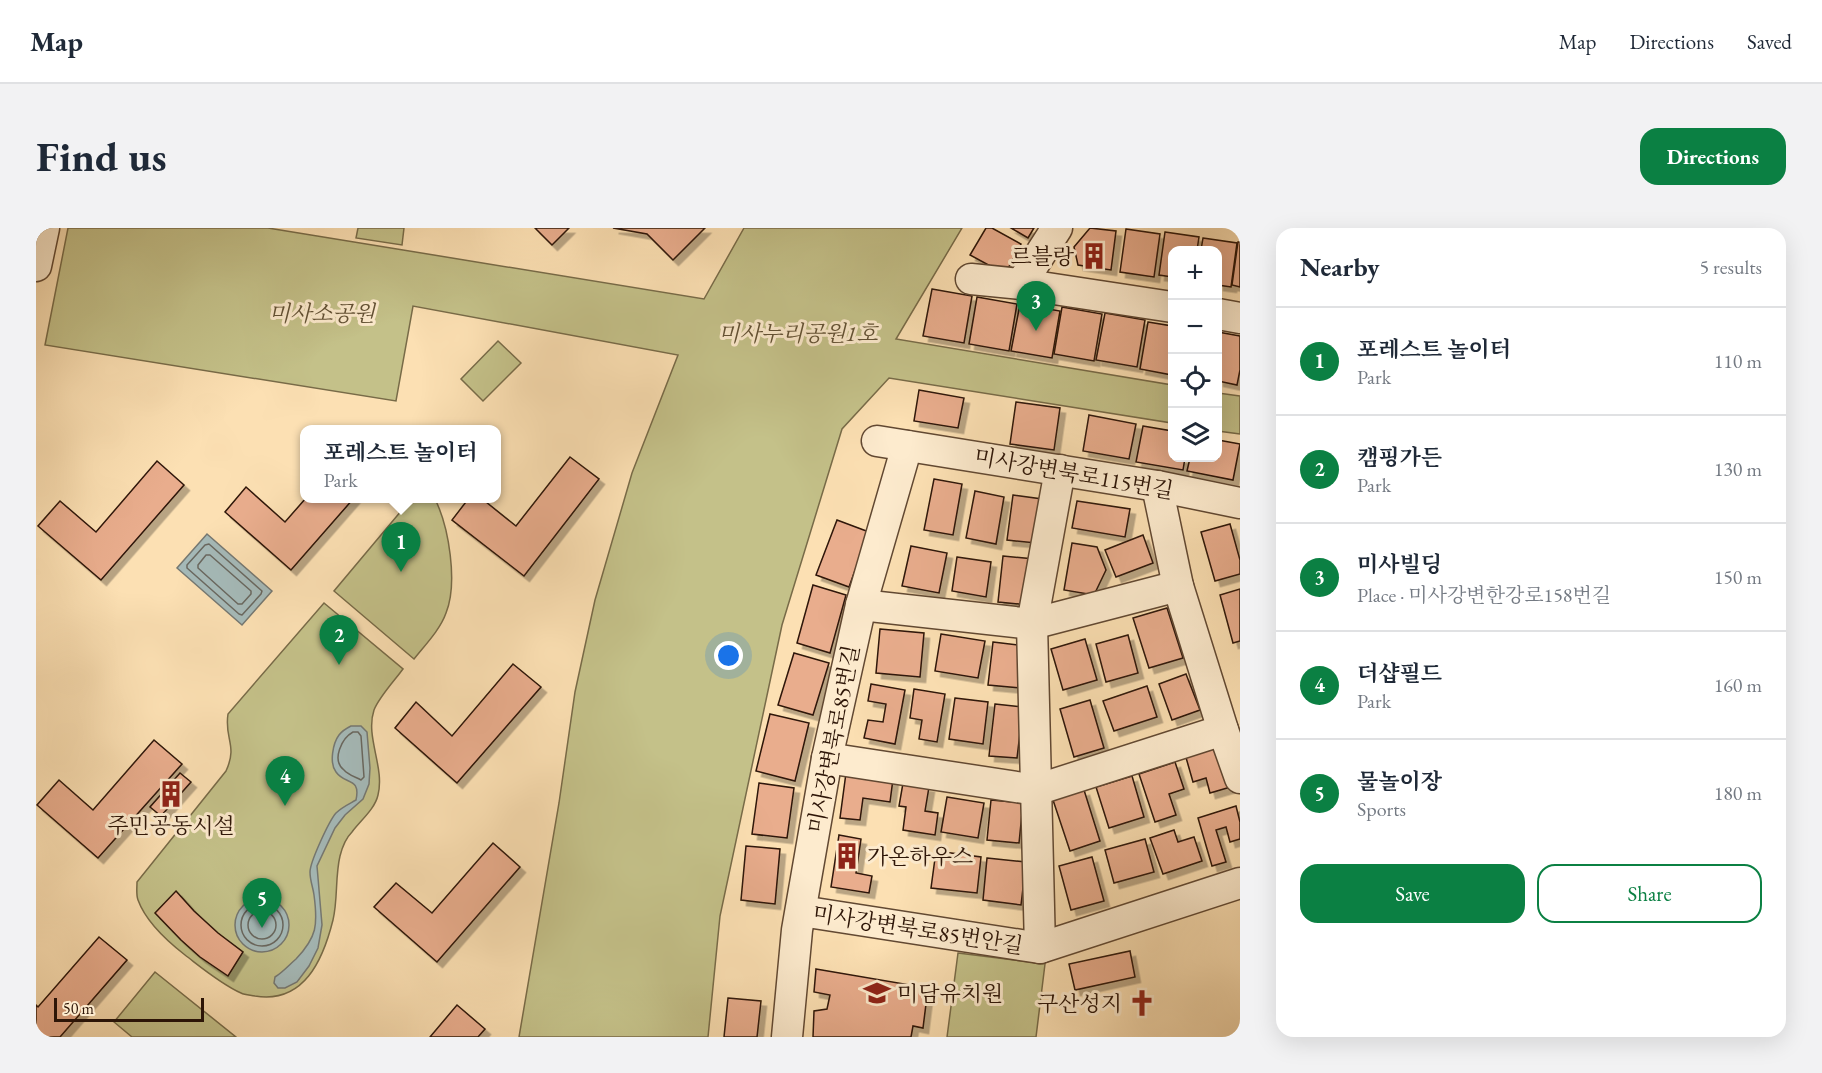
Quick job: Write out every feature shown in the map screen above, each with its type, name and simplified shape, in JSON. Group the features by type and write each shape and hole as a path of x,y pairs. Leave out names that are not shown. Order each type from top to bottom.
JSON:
{"street":[{"path":"36,266 44,228"},
{"path":"1021,284 1057,228"},
{"path":"972,279 1168,306"},
{"path":"1222,315 1240,318"},
{"name":"미사강변북로115번길","path":"877,441 1157,486 1240,503"},
{"name":"미사강변북로85번길","path":"787,1037 797,930 827,758 861,604 907,446"},
{"path":"1040,948 1032,624 1060,470"},
{"path":"1157,486 1178,586 1240,778"},
{"path":"861,604 1032,624 1178,586"},
{"path":"827,758 1036,790 1223,730"},
{"name":"미사강변북로85번안길","path":"801,911 1040,948 1240,882"}],"green space":[{"name":"미사누리공원1호","path":"68,228 268,228 704,299 744,228 962,228 896,339 1168,384 1168,422 889,378 842,429 782,625 720,916 708,1037 519,1037 559,803 575,692 595,600 632,473 678,355 413,306 396,401 45,345"},
{"path":"358,228 404,228 402,245 356,238"},
{"path":"498,341 521,363 483,401 461,379"},
{"path":"1222,394 1240,396 1240,434 1222,432"},
{"path":"408,503 437,503 448,539 451,571 450,601 440,625 414,659 334,591"},
{"path":"324,603 403,669 380,700 374,710 372,720 379,774 378,795 374,805 348,837 342,850 338,864 333,920 317,964 299,986 286,993 272,997 246,995 212,976 178,950 158,930 146,916 138,900 137,882 226,771 231,755 228,714"},
{"path":"958,953 1045,964 1036,1037 947,1037"},
{"path":"155,972 236,1037 132,1037 114,1022"}],"water":[{"path":"207,534 272,591 242,625 177,568"},
{"path":"351,726 361,726 367,732 369,784 363,799 345,815 335,828 317,866 322,925 318,948 309,966 297,982 285,988 278,988 274,983 275,977 303,951 312,937 316,923 310,872 316,851 336,813 356,800 357,793 354,784 336,772 332,758 337,739"},
{"path":"257,898 267,898 277,902 285,910 289,925 285,940 277,948 267,952 257,952 247,948 239,940 235,930 235,920 239,910 247,902"}],"building":[{"path":"535,228 569,228 552,245"},
{"path":"613,228 705,228 673,260 647,234"},
{"path":"986,228 992,228 1021,244 1005,274 970,255"},
{"path":"1011,228 1034,228 1028,238"},
{"name":"르블랑","path":"1090,228 1116,231 1111,270 1078,265 1074,247"},
{"path":"1126,229 1160,234 1154,277 1120,272"},
{"path":"1165,232 1199,237 1198,246 1168,246 1168,276 1159,275"},
{"path":"1203,238 1237,243 1231,287 1222,286 1222,246 1202,246"},
{"path":"1238,242 1240,242 1240,287 1232,285"},
{"path":"932,289 972,296 964,343 923,336"},
{"path":"977,297 1017,304 1009,351 969,344"},
{"path":"1020,304 1060,311 1052,358 1011,351"},
{"path":"1062,307 1102,314 1094,361 1054,354"},
{"path":"1105,313 1145,320 1137,367 1096,360"},
{"path":"1148,322 1168,325 1168,374 1140,369"},
{"path":"1222,333 1240,336 1240,370 1237,385 1222,382"},
{"path":"919,390 964,398 958,428 914,421"},
{"path":"1016,402 1060,408 1054,450 1010,444"},
{"path":"1089,415 1136,424 1129,459 1083,451"},
{"path":"1143,426 1168,430 1168,462 1184,462 1183,470 1136,462"},
{"path":"1222,441 1240,444 1233,480 1187,471 1189,462 1222,462"},
{"path":"570,457 599,479 524,576 452,520 465,503 487,503 516,526"},
{"path":"157,461 184,485 101,580 38,526 60,501 96,532"},
{"path":"934,479 962,484 953,535 924,530"},
{"path":"246,487 285,522 302,503 350,503 291,570 225,512"},
{"path":"975,491 1004,497 996,544 966,538"},
{"path":"1013,495 1042,499 1036,543 1007,540"},
{"path":"1077,501 1130,509 1125,537 1072,528"},
{"path":"837,520 869,532 849,587 816,575"},
{"path":"1230,524 1240,560 1240,574 1215,581 1201,532"},
{"path":"1143,535 1153,563 1116,577 1105,550"},
{"path":"1072,543 1097,547 1106,570 1094,595 1064,590"},
{"path":"911,546 947,553 939,593 902,586"},
{"path":"1003,556 1034,559 1029,605 998,602"},
{"path":"957,557 991,562 986,597 952,591"},
{"path":"813,585 846,595 830,653 797,643"},
{"path":"1240,589 1240,641 1233,643 1220,595"},
{"path":"1167,608 1183,658 1149,668 1133,618"},
{"path":"880,629 924,633 920,677 876,673"},
{"path":"941,634 985,641 978,678 935,671"},
{"path":"1128,635 1138,673 1106,682 1096,644"},
{"path":"1085,639 1097,680 1063,690 1051,649"},
{"path":"993,642 1026,646 1022,688 988,685"},
{"path":"794,653 829,663 813,715 778,705"},
{"path":"513,664 541,687 457,783 395,728 416,702 452,736"},
{"path":"1186,674 1200,710 1172,720 1159,684"},
{"path":"871,684 905,690 895,744 864,738 868,720 883,722 886,704 868,701"},
{"path":"1147,686 1157,717 1114,731 1103,701"},
{"path":"914,689 945,694 937,742 919,739 922,720 910,718"},
{"path":"955,698 988,702 983,744 949,739"},
{"path":"1090,700 1104,748 1074,757 1060,709"},
{"path":"995,704 1023,707 1017,758 989,756"},
{"path":"770,714 809,723 795,781 756,771"},
{"path":"154,740 182,764 98,858 37,805 59,780 93,810"},
{"path":"1221,743 1234,786 1210,793 1206,778 1193,782 1185,754"},
{"path":"1175,762 1184,789 1169,794 1176,815 1155,822 1139,774"},
{"name":"주민공동시설","path":"180,773 191,782 161,816 150,807"},
{"path":"846,773 893,779 890,802 863,798 860,820 840,818"},
{"path":"1132,776 1144,817 1109,828 1096,787"},
{"path":"759,783 794,788 787,838 752,834"},
{"path":"903,783 929,787 925,811 938,813 935,835 903,830 906,807 899,806"},
{"path":"1084,790 1100,841 1070,851 1053,800"},
{"path":"947,797 984,803 978,838 941,832"},
{"path":"991,800 1023,803 1019,843 987,840"},
{"path":"1236,806 1240,822 1240,839 1230,842 1226,827 1216,830 1226,862 1212,866 1198,818"},
{"path":"1174,830 1178,842 1194,837 1202,861 1163,874 1150,838"},
{"name":"가온하우스","path":"839,835 861,839 856,873 872,876 869,893 831,887"},
{"path":"1145,839 1154,872 1114,883 1105,850"},
{"path":"493,843 520,867 437,962 374,907 396,883 432,913"},
{"path":"746,846 780,849 775,904 741,900"},
{"path":"936,851 981,857 977,893 931,888"},
{"path":"1092,857 1104,901 1071,910 1059,866"},
{"path":"987,858 1026,862 1021,905 983,900"},
{"path":"176,891 218,933 243,952 228,976 200,957 155,913"},
{"path":"99,937 127,960 60,1037 36,1037 36,1005 38,1007"},
{"path":"1130,951 1135,977 1075,990 1069,964"},
{"name":"미담유치원","path":"816,969 928,988 923,1028 913,1026 911,1037 813,1037 814,1011 827,1009 830,995 814,992"},
{"path":"728,998 761,1001 757,1037 724,1037"},
{"path":"457,1005 485,1029 478,1037 430,1037"}],"place":[{"name":"르블랑","path":"1094,256"},
{"name":"미사빌딩","path":"1036,331"},
{"name":"포레스트 놀이터","path":"401,572"},
{"name":"캠핑가든","path":"339,665"},
{"name":"주민공동시설","path":"171,794"},
{"name":"더샵필드","path":"285,806"},
{"name":"가온하우스","path":"847,856"},
{"name":"물놀이장","path":"262,928"},
{"name":"미담유치원","path":"877,993"},
{"name":"구산성지","path":"1142,1003"}],"park label":[{"name":"미사소공원","path":"322,313"}]}
